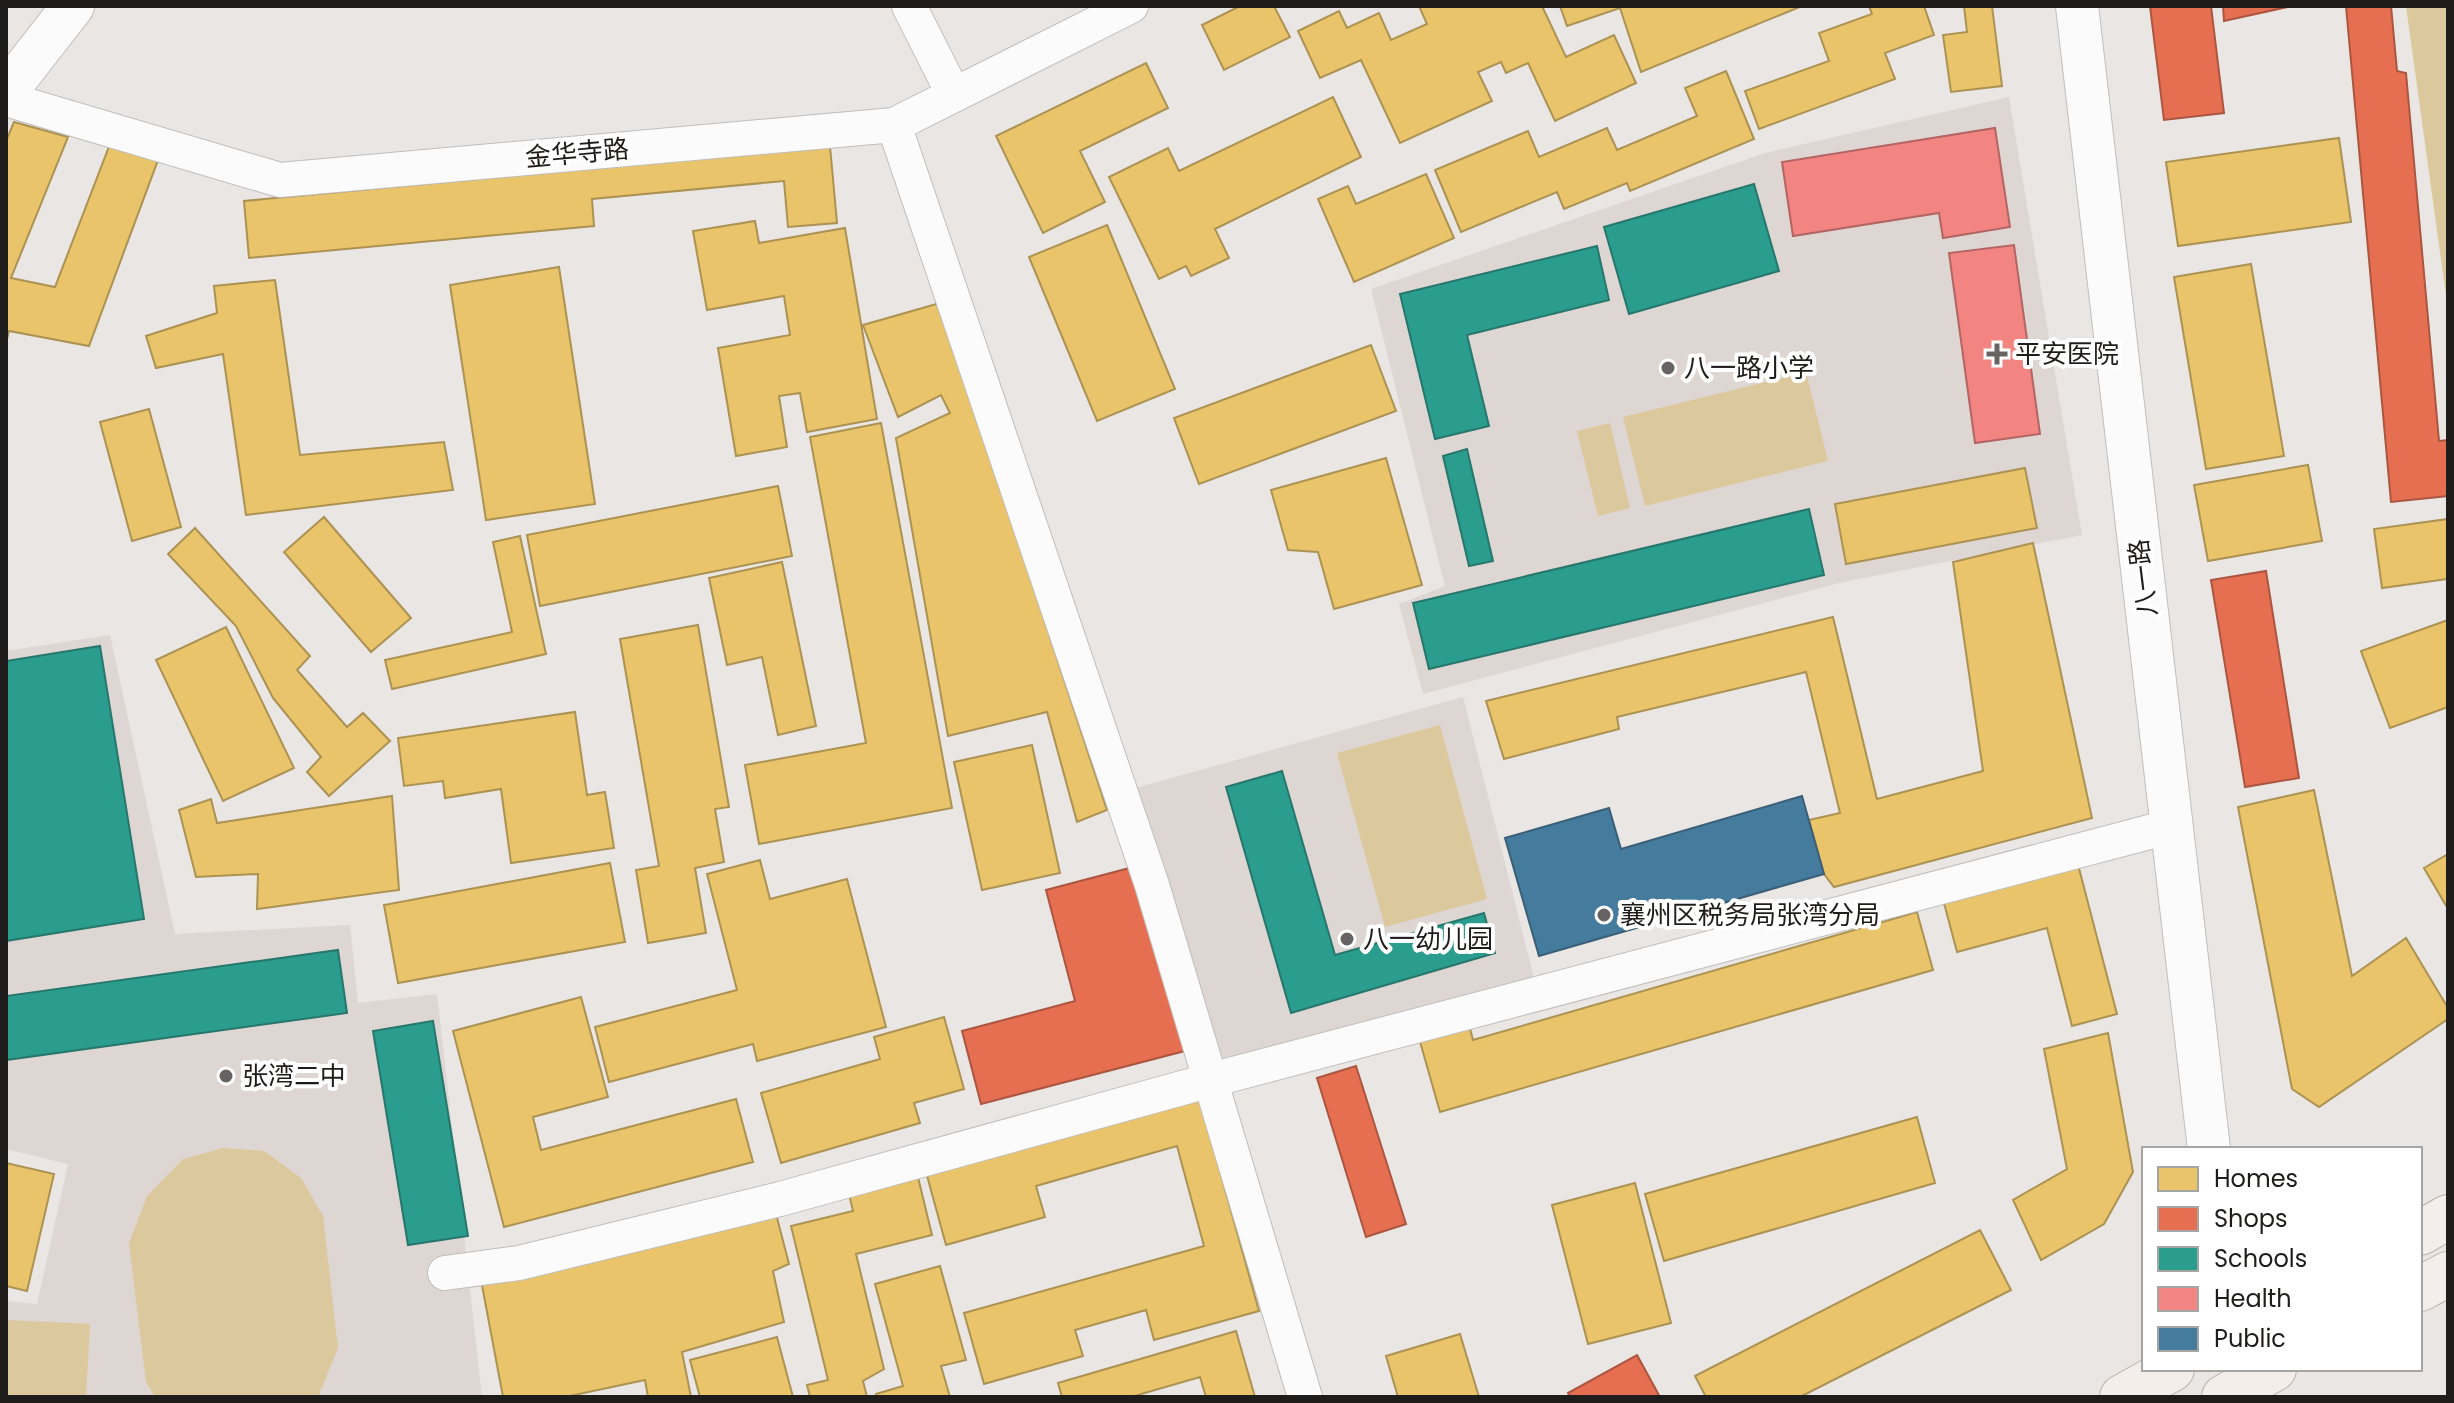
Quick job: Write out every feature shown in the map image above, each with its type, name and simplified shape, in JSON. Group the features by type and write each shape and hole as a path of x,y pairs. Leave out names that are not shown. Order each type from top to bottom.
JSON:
{"main road":[{"path":"2422,1232 2448,1217"},
{"path":"2422,1288 2448,1274"},
{"path":"2122,1397 2168,1371"}],"street":[{"path":"6,92 73,6"},
{"path":"909,6 954,95"},
{"name":"金华寺路","path":"6,99 280,180 894,125 1131,6"},
{"name":"八一路","path":"2077,6 2209,1147"},
{"path":"894,125 1152,885 1305,1397"},
{"path":"445,1273 519,1263 780,1199 1211,1080 2172,826"}],"shaded area":[{"path":"2406,6 2448,6 2448,310"},
{"name":"八一路小学","path":"2009,97 2082,535 1843,582 1423,694 1399,604 1445,586 1371,289 1765,153"},
{"path":"1806,372 1828,461 1645,506 1623,417"},
{"path":"1610,423 1630,508 1598,516 1577,431"},
{"name":"张湾二中","path":"110,635 175,934 350,925 358,1003 437,994 482,1397 6,1397 6,1301 37,1304 68,1164 6,1149 6,651"},
{"name":"八一幼儿园","path":"1463,697 1538,994 1211,1080 1121,792"},
{"path":"1440,725 1487,899 1385,927 1337,753"},
{"path":"223,1148 264,1151 301,1178 323,1216 338,1348 318,1397 155,1397 146,1382 129,1243 147,1196 183,1159"},
{"path":"6,1320 90,1324 86,1397 6,1397"}],"building: Homes":[{"path":"1240,6 1279,6 1275,8 1290,37 1224,70 1202,25"},
{"path":"1419,6 1542,6 1566,57 1614,35 1636,83 1555,121 1528,63 1506,73 1501,62 1478,72 1492,101 1400,143 1361,60 1320,78 1298,31 1339,11 1347,28 1379,13 1391,40 1427,24"},
{"path":"1560,6 1802,6 1641,72 1620,8 1567,26"},
{"path":"1869,6 1924,6 1934,35 1885,53 1895,79 1759,129 1745,91 1829,61 1819,33 1872,14"},
{"path":"1964,6 1992,6 2002,86 1951,92 1943,35 1967,32"},
{"path":"1146,63 1168,108 1080,151 1105,202 1043,233 996,136"},
{"path":"1726,71 1754,139 1630,191 1627,183 1564,209 1557,192 1461,232 1435,170 1528,131 1539,157 1607,128 1617,150 1697,116 1685,88"},
{"path":"1333,97 1361,157 1215,229 1229,258 1191,276 1186,266 1159,279 1109,177 1168,148 1179,171"},
{"path":"14,122 68,137 11,278 55,287 110,144 158,160 89,346 9,331 6,343 6,141"},
{"path":"2339,138 2351,222 2178,246 2166,162"},
{"path":"830,146 837,223 788,227 784,181 592,199 594,226 249,258 244,201"},
{"path":"1426,174 1454,238 1354,282 1318,199 1348,186 1356,204"},
{"path":"755,221 759,243 845,228 877,419 807,432 800,393 779,396 787,447 736,456 718,348 790,335 784,296 707,310 693,231"},
{"path":"1107,225 1175,389 1097,421 1029,257"},
{"path":"2251,264 2284,456 2206,469 2174,277"},
{"path":"559,267 595,504 486,520 450,285"},
{"path":"275,280 300,455 444,442 453,490 246,515 223,354 156,368 146,336 217,313 214,286"},
{"path":"940,303 1107,810 1077,822 1047,712 948,736 896,438 950,413 941,395 898,417 863,325"},
{"path":"1371,345 1396,411 1199,484 1174,418"},
{"path":"149,409 181,527 132,541 100,422"},
{"path":"881,423 952,808 759,844 745,765 866,743 810,437"},
{"path":"1386,458 1422,585 1334,609 1318,552 1288,550 1271,490"},
{"path":"2308,465 2322,541 2208,561 2194,485"},
{"path":"2025,468 2037,528 1846,564 1835,504"},
{"path":"778,486 792,556 540,606 527,535"},
{"path":"324,517 411,618 371,652 284,552"},
{"path":"2448,519 2448,579 2382,588 2374,529"},
{"path":"195,528 310,656 297,670 347,727 363,713 390,741 329,796 307,772 321,757 273,698 236,626 168,554"},
{"path":"520,536 546,654 392,689 385,660 512,632 493,542"},
{"path":"2033,543 2092,818 1834,887 1824,874 1809,820 1840,813 1806,672 1617,717 1619,729 1504,759 1486,701 1833,617 1877,799 1983,771 1953,562"},
{"path":"782,562 816,726 778,735 762,657 727,665 709,578"},
{"path":"2448,620 2448,707 2390,728 2361,651"},
{"path":"698,625 729,807 715,809 724,862 695,868 706,933 648,943 636,870 659,866 620,639"},
{"path":"226,627 294,768 223,801 156,660"},
{"path":"575,712 587,795 605,792 614,848 511,863 501,789 445,798 443,781 404,786 398,738"},
{"path":"1032,745 1060,873 982,890 954,762"},
{"path":"2314,790 2352,976 2406,938 2448,1008 2448,1019 2319,1107 2292,1089 2238,807"},
{"path":"392,796 399,890 257,909 258,874 196,877 179,810 211,799 217,823"},
{"path":"2075,853 2117,1014 2072,1026 2047,928 1957,952 1940,888"},
{"path":"2448,854 2448,909 2424,868"},
{"path":"760,860 770,899 847,879 886,1027 757,1061 753,1044 609,1082 595,1027 737,990 707,874"},
{"path":"610,863 625,942 398,983 384,905"},
{"path":"1917,912 1933,970 1440,1112 1417,1031 1467,1017 1473,1040"},
{"path":"581,997 608,1097 533,1117 541,1150 736,1099 753,1162 504,1227 453,1031"},
{"path":"944,1017 964,1089 914,1103 920,1123 781,1163 761,1093 880,1059 874,1037"},
{"path":"2108,1033 2133,1172 2104,1224 2041,1260 2013,1200 2067,1169 2044,1049"},
{"path":"1199,1096 1259,1311 1154,1340 1146,1310 1075,1330 1083,1356 984,1384 964,1313 1204,1246 1177,1146 1036,1186 1045,1217 946,1245 926,1172"},
{"path":"1917,1117 1935,1183 1664,1261 1645,1194"},
{"path":"6,1163 54,1174 27,1291 6,1286"},
{"path":"916,1169 932,1235 856,1254 884,1369 863,1381 867,1397 810,1397 807,1385 828,1380 791,1226 853,1211 847,1186"},
{"path":"1635,1183 1671,1323 1588,1344 1552,1205"},
{"path":"775,1210 789,1264 773,1271 784,1322 682,1352 691,1397 648,1397 645,1380 565,1397 503,1397 481,1280"},
{"path":"1980,1230 2011,1290 1800,1397 1706,1397 1695,1376"},
{"path":"940,1266 966,1360 941,1366 950,1397 877,1397 876,1394 903,1386 875,1284"},
{"path":"1236,1331 1255,1397 1206,1397 1200,1377 1131,1397 1062,1397 1058,1383"},
{"path":"1460,1334 1479,1397 1398,1397 1386,1356"},
{"path":"777,1337 793,1397 700,1397 690,1360"}],"building: Shops":[{"path":"2150,6 2211,6 2224,113 2164,120"},
{"path":"2223,6 2292,6 2224,21"},
{"path":"2346,6 2391,6 2397,71 2406,73 2439,441 2448,440 2448,496 2391,502"},
{"path":"2266,571 2299,778 2245,787 2211,580"},
{"path":"1137,866 1185,1051 981,1104 962,1031 1075,1001 1046,890"},
{"path":"1356,1066 1406,1224 1366,1237 1317,1078"},
{"path":"1637,1355 1660,1397 1570,1397 1568,1393"}],"building: Schools":[{"path":"1754,184 1779,271 1629,314 1604,227"},
{"path":"1597,246 1609,300 1467,335 1489,426 1435,439 1400,294"},
{"path":"1467,449 1493,561 1469,566 1443,456"},
{"path":"1809,509 1824,575 1429,669 1413,603"},
{"path":"100,646 144,919 6,941 6,661"},
{"path":"1282,771 1335,955 1484,913 1495,953 1291,1013 1226,787"},
{"path":"338,950 347,1013 6,1060 6,996"},
{"path":"433,1021 468,1236 408,1245 373,1031"}],"building: Health":[{"path":"1995,128 2010,227 1943,238 1939,213 1793,236 1782,162"},
{"path":"2014,245 2040,434 1975,443 1949,253"}],"building: Public":[{"name":"襄州区税务局张湾分局","path":"1802,796 1824,874 1539,956 1505,838 1609,808 1621,849"}],"place":[{"name":"平安医院","path":"1997,354"},
{"name":"八一路小学","path":"1668,368"},
{"name":"襄州区税务局张湾分局","path":"1604,915"},
{"name":"八一幼儿园","path":"1347,939"},
{"name":"张湾二中","path":"226,1076"}]}
